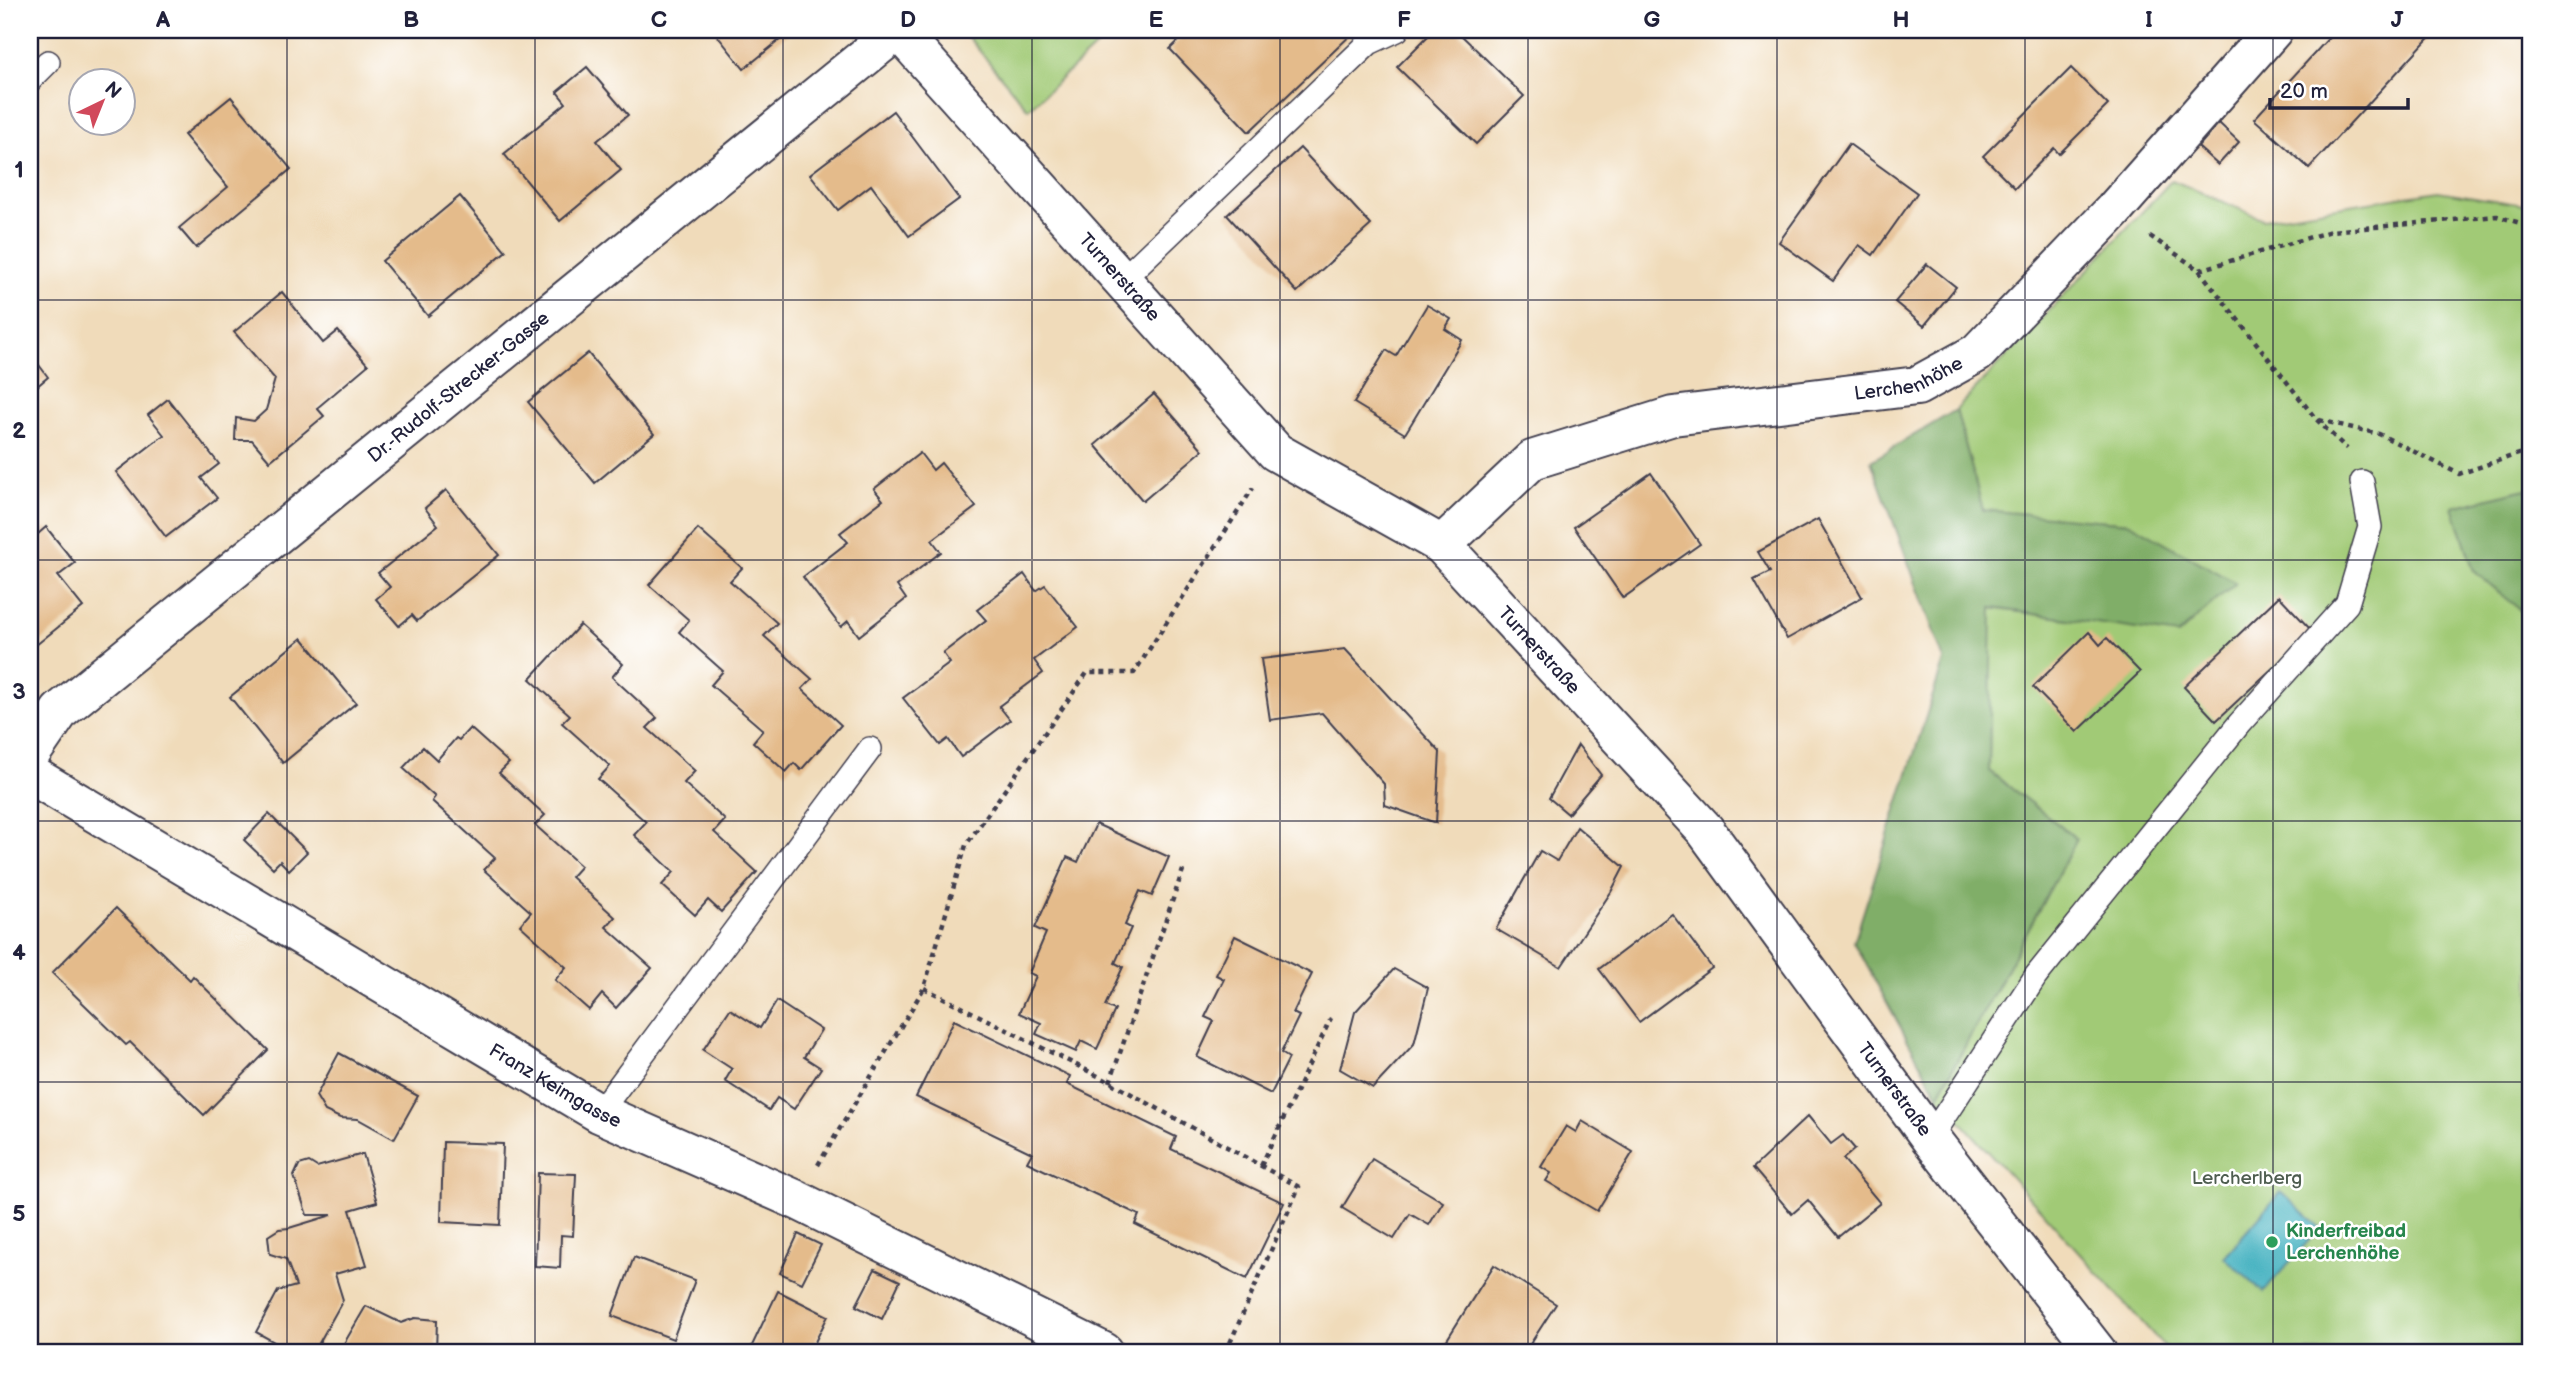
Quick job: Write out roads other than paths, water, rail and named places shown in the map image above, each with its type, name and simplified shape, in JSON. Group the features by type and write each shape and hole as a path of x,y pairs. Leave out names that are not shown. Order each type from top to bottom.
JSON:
{"street":[{"name":"Turnerstraße","path":"898,30 1276,452 1442,545 1705,830 1930,1138 2097,1352"},
{"name":"Dr.-Rudolf-Strecker-Gasse","path":"30,755 61,711 71,702 898,30"},
{"name":"Lerchenhöhe","path":"1442,545 1532,460 1673,416 1917,386 1977,353 2114,210 2273,30"},
{"name":"Franz Keimgasse","path":"30,774 599,1113 797,1200 1104,1352"}],"lane":[{"path":"1122,279 1368,43 1397,30"},
{"path":"30,79 48,62"},
{"path":"1930,1138 2036,976 2239,724 2347,604 2370,527 2362,482"},
{"path":"599,1113 870,749"}],"water":[{"name":"Kinderfreibad Lerchenhöhe","path":"2281,1192 2320,1228 2263,1292 2224,1257"}],"place":[{"name":"Kinderfreibad Lerchenhöhe","path":"2272,1242"}],"park label":[{"name":"Lercherlberg","path":"2247,1178"}]}
